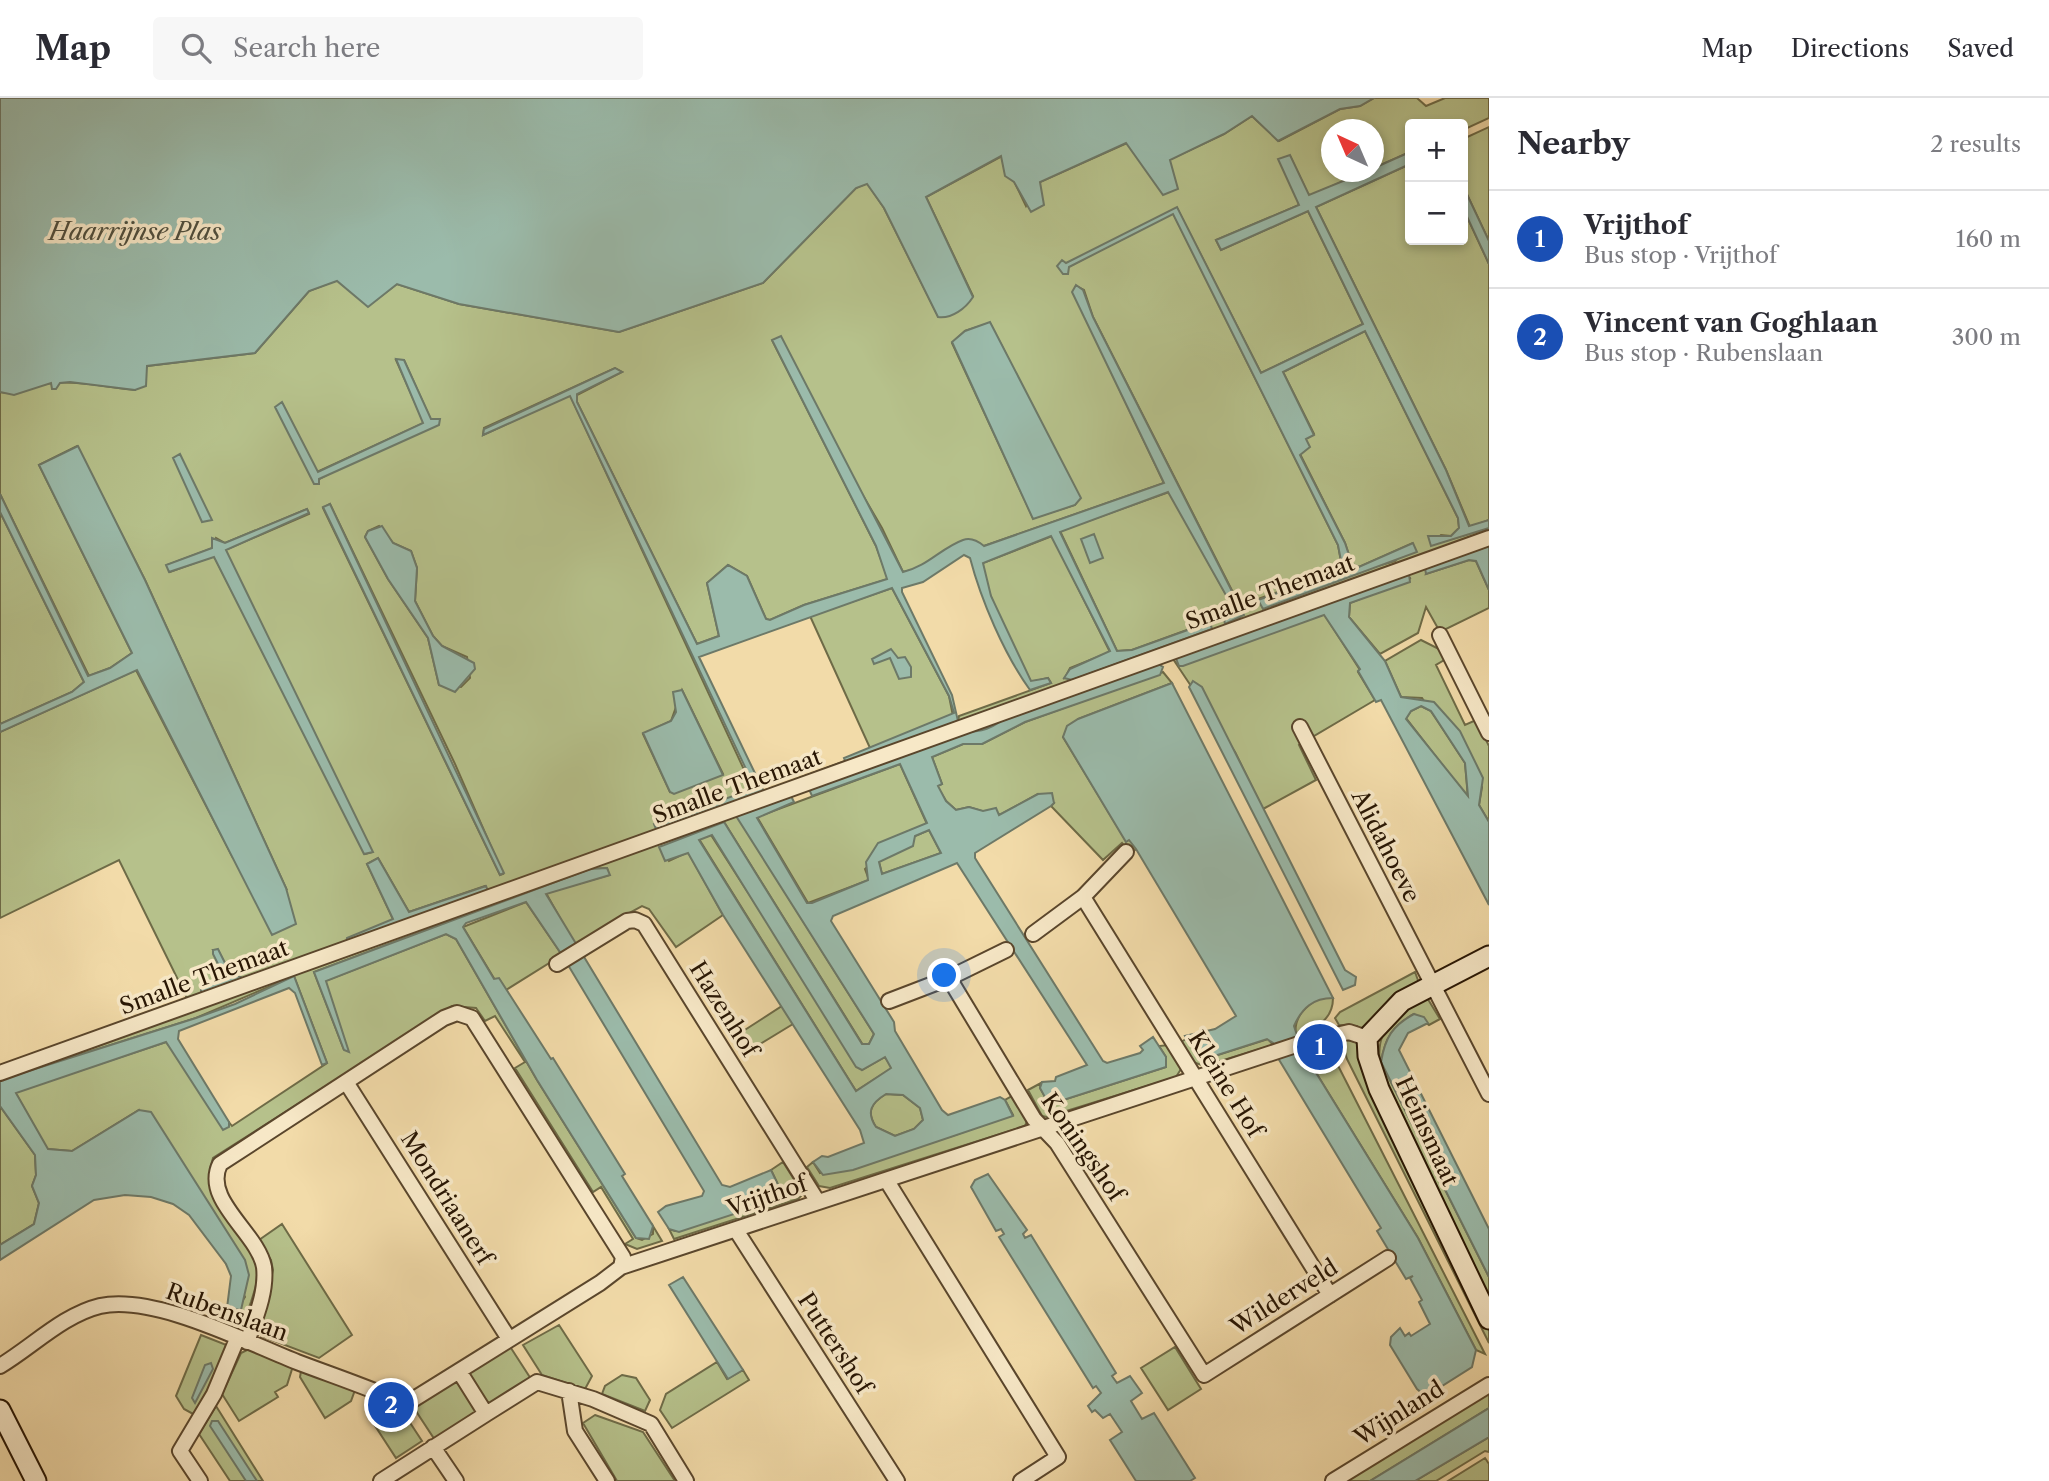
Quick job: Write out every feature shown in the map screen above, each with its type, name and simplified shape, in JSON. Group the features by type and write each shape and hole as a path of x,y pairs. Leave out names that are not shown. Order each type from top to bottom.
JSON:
{"street":[{"name":"Smalle Themaat","path":"0,1073 1489,538"},
{"path":"1440,635 1489,733"},
{"name":"Alidahoeve","path":"1300,727 1489,1094"},
{"path":"1033,934 1083,897 1126,852"},
{"name":"Kleine Hof","path":"1083,897 1330,1295"},
{"name":"Hazenhof","path":"557,964 627,921 635,920 644,924 818,1202"},
{"path":"889,1001 949,978 1006,950"},
{"path":"1367,1038 1402,1001 1489,956"},
{"name":"Koningshof","path":"949,978 1042,1128 1057,1143 1204,1375"},
{"path":"200,1481 180,1451 242,1341 261,1297 264,1267 256,1248 222,1198 217,1170 225,1159 444,1018 457,1013 472,1018 624,1257 621,1267"},
{"name":"Vrijthof","path":"406,1404 621,1267 1269,1053 1349,1032 1367,1038"},
{"name":"Heinsmaat","path":"1367,1038 1368,1056 1379,1089 1489,1318"},
{"name":"Mondriaanerf","path":"346,1082 509,1339"},
{"path":"887,1181 1058,1457 1021,1481"},
{"name":"Puttershof","path":"736,1230 897,1481"},
{"name":"Wilderveld","path":"1204,1375 1388,1258"},
{"name":"Rubenslaan","path":"0,1366 69,1320 98,1307 121,1303 191,1319 406,1404"},
{"path":"459,1371 486,1414"},
{"path":"381,1481 537,1382 569,1391 651,1424 686,1481"},
{"name":"Wijnland","path":"1333,1481 1489,1385"},
{"path":"569,1391 575,1431 607,1481"},
{"path":"0,1410 36,1481"},
{"path":"433,1447 456,1481"}],"green space":[{"path":"1374,98 1417,98 1426,106 1445,98 1489,98 1489,118 1468,128 1468,119 1405,119 1405,154 1384,164 1384,119 1321,119 1321,182 1342,182 1309,196 1290,156 1299,205 1216,240 1221,250 1308,211 1363,324 1261,373 1177,208 1068,267 1173,213 1338,545 1342,567 1337,571 1258,599 1395,561 1413,543 1359,567 1352,564 1345,543 1300,454 1306,439 1314,434 1283,372 1365,331 1458,518 1459,528 1451,536 1441,535 1431,545 1489,528 1489,546 1429,566 1426,574 1469,560 1476,561 1489,590 1489,608 1440,632 1426,607 1418,633 1380,654 1349,617 1350,603 1411,578 1009,714 987,729 961,732 737,816 874,1034 869,1044 863,1045 724,822 661,844 669,861 688,852 723,915 676,947 649,909 642,906 607,925 576,947 546,893 609,875 607,868 590,869 314,972 344,1050 325,981 446,934 456,939 537,1080 636,1238 642,1240 653,1234 653,1226 662,1241 637,1249 625,1244 633,1239 601,1187 593,1192 515,1068 525,1062 495,1016 485,1021 476,1008 452,1006 213,1158 210,1174 212,1189 226,1216 245,1242 257,1270 256,1286 248,1310 233,1328 209,1319 213,1310 226,1314 227,1308 235,1311 245,1297 139,1110 72,1151 47,1149 15,1092 166,1042 232,1126 327,1063 294,976 196,1018 0,1080 0,1066 187,998 119,860 0,918 0,732 136,670 233,858 286,888 145,580 77,446 39,465 132,653 110,668 89,676 0,494 0,392 63,383 135,390 147,366 255,353 309,291 337,280 368,306 397,284 459,304 619,332 763,283 856,188 867,183 884,208 938,316 973,296 926,197 1002,156 1026,206 1040,182 1127,143 1169,160 1224,134 1252,116 1279,141 1340,109 1360,106","holes":["1076,286 1084,290 1093,317 1243,612 1240,618 1225,624 1237,614 1169,492 1060,531 1117,651 1132,650 1209,622 1065,678 1070,668 1110,652 1052,536 983,563 994,605 1031,682 1048,678 1051,683 959,716 958,721 854,761 845,761 765,791 765,794 753,789 570,395 483,435 484,428 615,368 622,372 577,395 577,402 697,644 719,636 707,583 728,565 747,576 766,619 770,620 804,605 888,579 876,546 772,340 882,528 903,572 916,569 939,556 984,546 1164,483 1073,292","990,323 1080,498 1075,505 1033,518 952,343 965,331","396,360 404,360 431,420 319,479 319,483 282,403 317,472 424,423","330,504 455,764 503,874 500,875 323,508","307,509 309,514 225,550 372,852 365,854 214,556 170,572 167,565 213,548 216,538 225,543","379,526 393,543 411,551 417,568 415,601 433,636 442,646 467,657 470,678 461,687 439,685 428,638 388,579 365,537 368,531","682,690 723,774 670,792 643,734 671,721","378,858 409,912 485,886 487,890 389,922 393,919 367,864","213,950 218,950 231,975 236,978 201,996 201,985 225,976"]},
{"path":"1489,127 1489,241 1468,197 1468,137"},
{"path":"1405,166 1405,245 1468,245 1468,219 1489,264 1489,520 1470,527 1446,470 1316,207 1371,182 1384,182 1384,176"},
{"path":"0,512 84,682 72,692 0,724"},
{"path":"892,588 949,696 953,716 870,748 810,616"},
{"path":"1324,614 1360,670 1358,672 1375,700 1299,745 1316,780 1263,809 1235,752 1173,659 1177,664"},
{"path":"1421,640 1441,650 1446,659 1436,665 1465,725 1476,720 1489,746 1489,822 1479,805 1482,787 1422,698 1401,697 1385,661"},
{"path":"1163,672 1172,683 1078,719 1063,737 1126,841 1129,839 1136,849 1131,854 1122,843 1103,860 1051,806 1054,803 1038,794 998,816 969,807 956,810 946,801 937,786 942,784 932,757 963,744 982,744 1025,722"},
{"path":"1421,706 1431,711 1465,763 1468,798 1406,718 1411,711"},
{"path":"900,764 927,824 906,832 865,869 869,880 808,903 757,817"},
{"path":"929,830 941,853 882,874 879,862 915,836"},
{"path":"711,835 862,1070 885,1057 892,1068 856,1091 699,839"},
{"path":"526,902 562,955 506,990 499,979 495,980 463,927"},
{"path":"1415,972 1419,983 1395,998 1361,1030 1357,1026 1339,1025 1335,1018 1340,1012"},
{"path":"1426,996 1440,1019 1429,1025 1414,1014 1406,1019 1391,1034 1381,1062 1489,1277 1489,1297 1383,1086 1379,1053 1384,1032 1399,1015"},
{"path":"1321,998 1333,998 1330,1013 1316,1027 1296,1036 1296,1023 1301,1013"},
{"path":"782,1006 793,1024 747,1052 737,1035"},
{"path":"1340,1038 1359,1043 1489,1328 1489,1343 1347,1059"},
{"path":"1186,1039 1205,1059 1268,1039 1273,1045 1204,1066 1193,1062 1181,1042"},
{"path":"1326,1042 1485,1354 1476,1350 1418,1238 1302,1050"},
{"path":"1169,1045 1181,1069 1176,1077 1047,1117 1042,1116 1028,1090 1041,1083 1040,1088 1047,1100 1054,1103 1166,1067 1166,1057 1159,1046"},
{"path":"886,1094 903,1095 920,1108 923,1120 914,1129 895,1136 876,1127 871,1117 872,1108"},
{"path":"1014,1095 1027,1121 1025,1126 830,1188 819,1186 807,1167 813,1162 820,1173 952,1136 1013,1115 1005,1100"},
{"path":"0,1106 35,1155 36,1175 32,1186 39,1203 34,1224 0,1245"},
{"path":"783,1162 800,1189 801,1196 798,1199 674,1239 669,1229 675,1231 783,1195 771,1170"},
{"path":"282,1224 352,1335 319,1358 261,1336 259,1332 273,1270 271,1260 259,1240"},
{"path":"559,1325 592,1376 585,1389 542,1375 523,1345"},
{"path":"201,1335 229,1346 195,1415 184,1409 176,1396"},
{"path":"509,1345 531,1379 486,1408 464,1373"},
{"path":"1175,1347 1201,1389 1168,1410 1141,1368"},
{"path":"249,1349 293,1366 287,1385 275,1392 278,1397 239,1421 222,1394 241,1353"},
{"path":"717,1362 727,1379 743,1370 749,1380 672,1428 660,1410 666,1394"},
{"path":"301,1371 355,1390 351,1401 325,1418 300,1377"},
{"path":"622,1375 636,1378 650,1400 645,1411 602,1394 605,1386"},
{"path":"458,1376 480,1411 435,1440 412,1405"},
{"path":"1489,1392 1489,1408 1370,1481 1344,1481"},
{"path":"371,1396 403,1412 422,1441 396,1458 368,1415"},
{"path":"216,1406 263,1481 230,1481 199,1434"},
{"path":"595,1415 643,1432 675,1481 617,1481 583,1423"},
{"path":"1489,1437 1489,1452 1485,1451 1436,1481 1415,1481"},
{"path":"1485,1458 1489,1464 1489,1481 1448,1481"}],"water":[{"name":"Haarrijnse Plas","path":"0,98 1374,98 1360,106 1340,109 1278,141 1252,116 1224,134 1170,160 1178,189 1163,195 1126,143 1040,182 1044,205 1031,212 1014,182 1005,176 1001,156 926,197 973,297 963,309 948,316 938,317 884,208 867,184 856,188 763,283 619,332 459,304 397,284 368,307 337,281 309,291 255,353 147,366 146,386 135,390 70,382 60,383 56,389 52,389 51,383 14,395 0,392"},
{"path":"1405,154 1405,166 1384,176 1384,164"},
{"path":"1290,155 1309,195 1341,182 1371,182 1316,207 1446,470 1469,526 1489,520 1489,528 1431,546 1428,536 1451,536 1459,528 1458,518 1365,331 1283,372 1314,435 1306,439 1310,447 1300,455 1345,543 1352,564 1359,567 1413,543 1417,552 1263,609 1258,600 1337,571 1342,566 1338,545 1173,214 1069,267 1068,274 1063,274 1057,266 1062,260 1066,263 1177,207 1261,373 1363,324 1308,211 1221,250 1216,240 1299,205 1278,159"},
{"path":"1468,197 1489,241 1489,264 1468,219"},
{"path":"1076,285 1083,290 1093,317 1244,615 1225,624 1224,619 1236,613 1168,492 1060,532 1117,651 1132,650 1210,622 1212,629 1072,680 1064,678 1070,669 1110,651 1051,536 983,563 991,596 1031,681 1048,678 1051,683 1030,690 1002,643 980,591 970,558 964,555 923,582 902,588 952,695 958,721 846,763 844,758 954,713 949,696 892,588 699,657 765,794 661,832 656,829 654,824 753,789 754,786 570,396 483,435 484,429 615,368 622,372 577,394 577,402 697,644 719,636 707,583 728,565 747,576 766,619 770,620 804,605 887,579 876,546 772,340 781,336 903,572 920,566 963,540 974,540 984,546 1164,483 1072,292"},
{"path":"990,322 1081,498 1075,505 1033,519 952,342 965,331"},
{"path":"396,359 404,360 431,419 440,419 439,425 319,479 319,484 314,484 275,407 282,402 318,472 423,423"},
{"path":"78,446 145,580 286,888 296,924 272,935 137,670 0,732 0,724 72,692 84,682 0,512 0,494 88,676 110,668 132,653 39,465"},
{"path":"180,454 212,520 202,522 173,458"},
{"path":"330,504 504,873 500,875 323,507"},
{"path":"307,509 309,513 226,550 373,852 364,854 214,557 169,572 166,565 212,548 212,538 225,543"},
{"path":"382,526 393,543 411,551 417,568 415,601 433,636 442,646 474,663 475,669 455,692 439,685 428,638 388,579 365,537 368,531"},
{"path":"1094,534 1103,558 1090,563 1081,539"},
{"path":"1489,546 1489,590 1476,561 1469,560 1426,574 1425,568 1429,566"},
{"path":"1409,574 1410,582 1350,603 1349,617 1385,661 1401,697 1434,702 1460,731 1483,778 1479,805 1489,822 1489,905 1381,700 1376,702 1358,671 1360,669 1324,615 1183,666 1179,666 1175,656","holes":["1421,706 1431,711 1465,763 1468,796 1406,719 1411,711"]},
{"path":"891,649 898,658 905,657 911,667 911,677 899,679 890,658 874,664 872,659"},
{"path":"1155,662 1163,667 1160,675 1025,722 982,744 963,744 932,757 942,784 938,786 946,801 956,810 969,807 983,811 996,808 999,815 1038,794 1052,793 1054,803 1051,806 975,853 975,858 1103,1061 1107,1063 1140,1053 1143,1050 1140,1046 1153,1037 1166,1057 1166,1067 1054,1103 1047,1101 1040,1088 1042,1082 1055,1081 1056,1077 1087,1065 957,863 833,916 831,921 894,1022 895,1031 942,1110 948,1115 1000,1097 1005,1100 1013,1116 853,1170 823,1175 813,1162 822,1156 828,1157 864,1143 860,1130 723,915 688,853 665,861 659,847 724,822 862,1044 869,1044 874,1034 736,816 791,796 794,802 757,818 807,903 812,903 868,880 866,862 878,843 927,823 900,764 812,796 809,789 961,732 987,729 1008,715","holes":["929,830 941,853 882,874 879,862 913,846 915,836","712,835 856,1067 862,1070 885,1057 891,1068 856,1091 699,840","886,1094 903,1095 920,1108 923,1120 914,1129 895,1136 876,1127 871,1112"]},
{"path":"1193,681 1202,687 1345,970 1356,977 1355,985 1343,990 1189,687"},
{"path":"1172,683 1333,998 1314,1002 1297,1020 1294,1026 1302,1050 1418,1238 1476,1350 1472,1367 1431,1393 1423,1394 1417,1389 1390,1345 1391,1337 1400,1328 1405,1336 1409,1333 1411,1336 1430,1324 1419,1302 1422,1300 1410,1278 1413,1276 1406,1279 1377,1231 1381,1228 1278,1058 1273,1043 1267,1039 1205,1059 1195,1052 1185,1036 1215,1029 1236,1016 1136,849 1129,840 1126,842 1063,737 1067,726 1078,719"},
{"path":"682,690 723,775 674,794 670,792 643,733 671,721 676,712 673,692"},
{"path":"378,858 409,912 486,886 488,891 346,944 347,938 393,919 367,864"},
{"path":"607,868 610,875 546,894 722,1185 730,1187 771,1170 783,1195 780,1199 679,1232 669,1229 658,1212 666,1206 702,1196 704,1191 562,955 526,902 466,923 463,927 494,979 499,978 551,1059 553,1058 625,1174 622,1176 653,1226 649,1239 636,1238 537,1080 456,939 446,934 326,981 349,1052 344,1050 314,972 590,869"},
{"path":"218,949 231,975 241,977 242,981 201,996 201,985 224,976 213,954 213,950"},
{"path":"294,976 327,1063 322,1065 295,993 289,988 179,1031 178,1039 229,1122 229,1127 223,1130 166,1042 16,1093 48,1149 72,1151 139,1110 151,1112 245,1260 249,1275 241,1310 227,1308 231,1276 226,1264 189,1215 173,1204 151,1197 125,1195 94,1200 0,1260 0,1245 34,1224 39,1203 32,1186 36,1175 35,1155 0,1106 0,1080 196,1018 235,1004"},
{"path":"1414,1014 1424,1017 1428,1023 1408,1033 1399,1050 1489,1229 1489,1277 1381,1062 1391,1034 1400,1023"},
{"path":"988,1174 1027,1230 1023,1234 1025,1238 1031,1235 1116,1373 1112,1376 1117,1383 1130,1376 1142,1393 1131,1401 1142,1419 1154,1413 1195,1478 1190,1481 1136,1481 1110,1440 1122,1432 1110,1414 1103,1418 1095,1410 1092,1412 1088,1406 1101,1393 1096,1386 1093,1388 999,1237 1004,1234 1001,1229 996,1231 971,1187 975,1180"},
{"path":"683,1277 743,1370 728,1379 669,1285"},
{"path":"211,1363 213,1369 195,1403 192,1398 205,1365"},
{"path":"1489,1408 1489,1437 1415,1481 1370,1481"},
{"path":"212,1421 218,1421 257,1481 246,1481 210,1426"}],"place":[{"name":"Vrijthof","path":"1320,1047"},
{"name":"Vincent van Goghlaan","path":"391,1405"}]}
